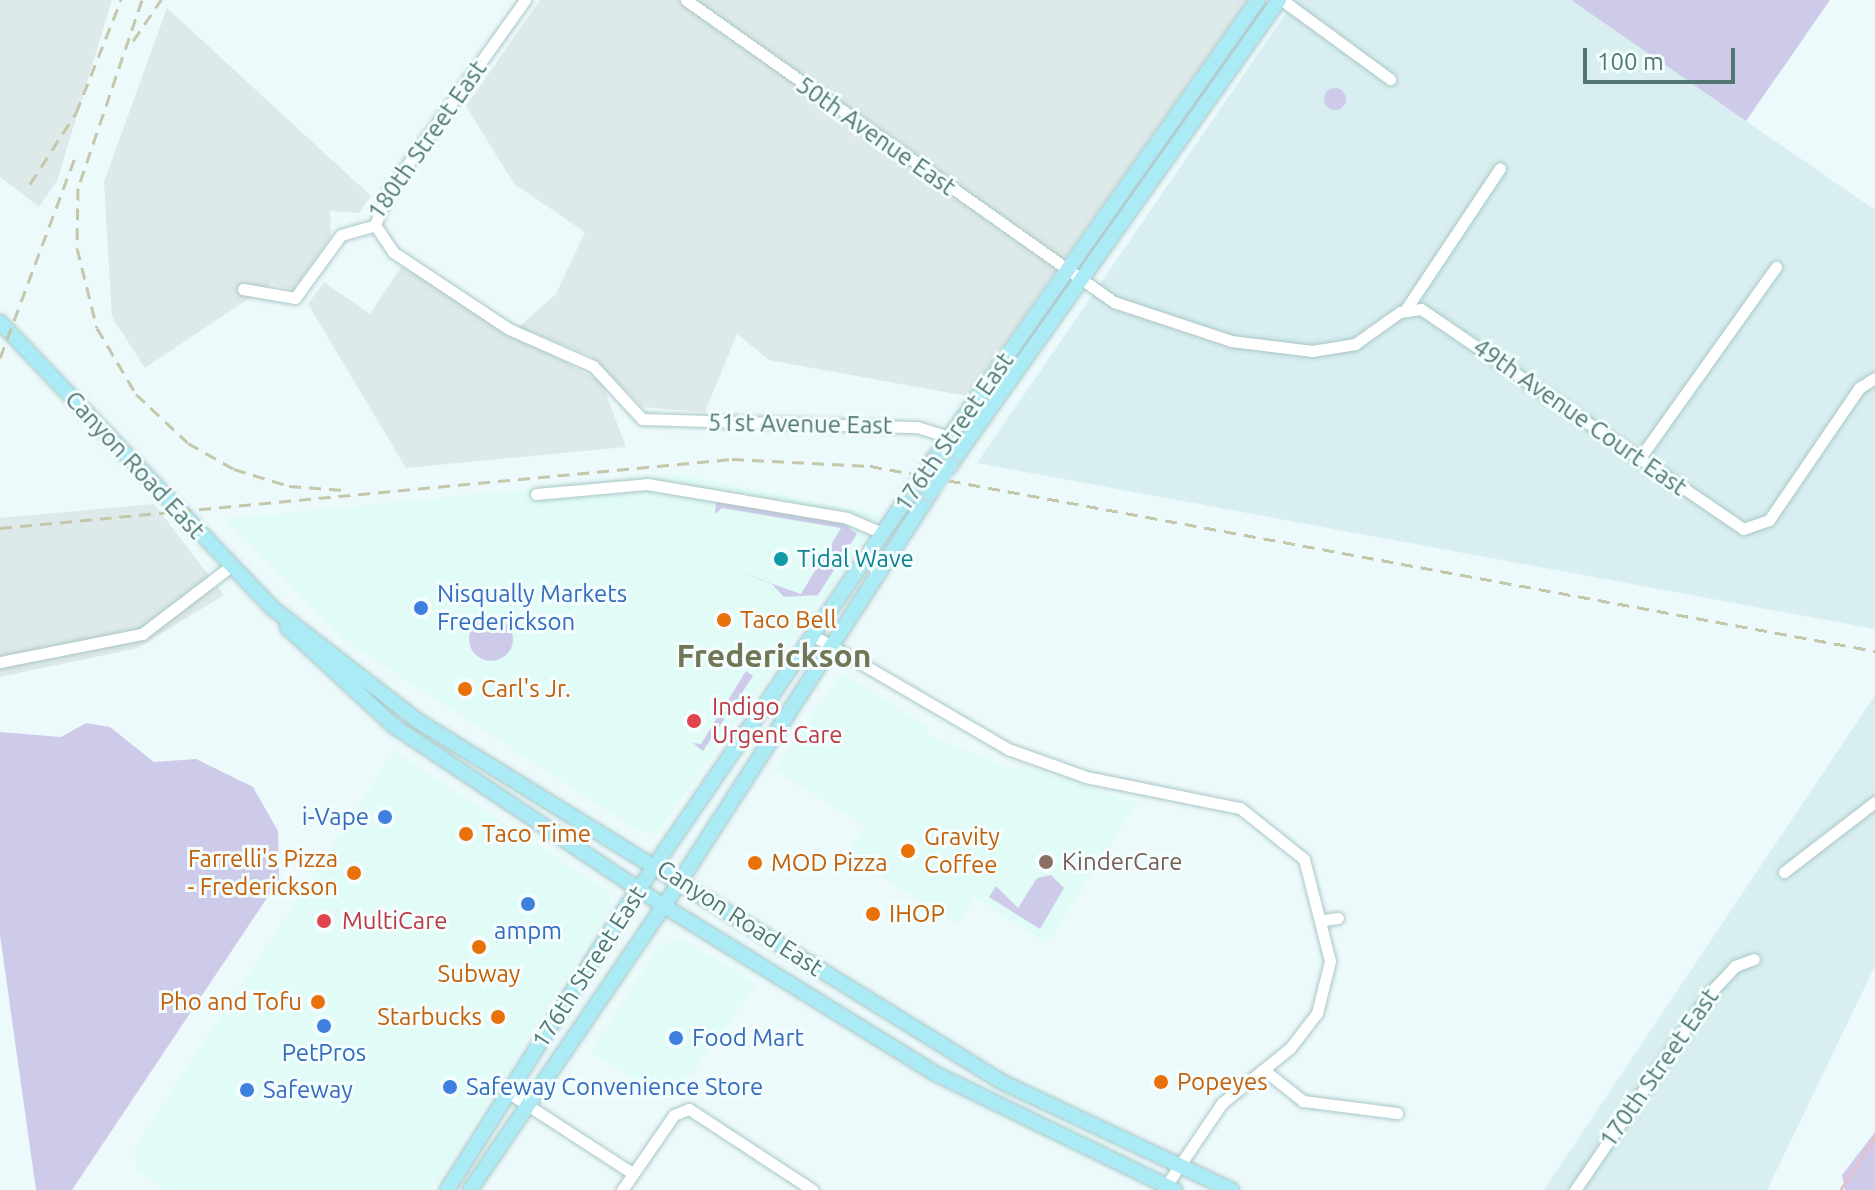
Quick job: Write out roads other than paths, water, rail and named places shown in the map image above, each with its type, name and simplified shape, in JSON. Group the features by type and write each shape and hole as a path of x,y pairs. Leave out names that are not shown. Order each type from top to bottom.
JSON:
{"main road":[{"name":"176th Street East","path":"470,1190 681,881 1073,274 1258,0"},
{"name":"176th Street East","path":"447,1190 639,889 913,489 1281,0"},
{"name":"Canyon Road East","path":"0,322 271,607 313,657 394,726 664,906 934,1073 1168,1189"},
{"name":"Canyon Road East","path":"271,607 418,721 656,864 1002,1082 1232,1190"}],"street":[{"name":"180th Street East","path":"243,289 295,298 341,235 375,225 388,192 525,0"},
{"name":"50th Avenue East","path":"686,0 1114,302 1178,326 1272,349 1348,346 1406,309"},
{"path":"1281,0 1390,79"},
{"path":"1406,309 1500,168"},
{"name":"51st Avenue East","path":"375,225 393,252 509,329 593,366 625,408 649,420 917,427 950,437"},
{"path":"1639,459 1776,267"},
{"name":"49th Avenue Court East","path":"1406,309 1421,309 1457,330 1732,524 1753,529 1776,512 1859,388 1874,378"},
{"path":"536,494 647,484 847,518 883,533"},
{"path":"0,662 142,634 230,567"},
{"path":"814,636 1008,749 1086,777 1260,818 1304,859 1324,920 1330,961 1317,1013 1264,1070 1222,1103 1178,1165 1168,1189"},
{"path":"1784,872 1875,802"},
{"path":"1324,920 1338,918"},
{"name":"170th Street East","path":"1575,1190 1710,993 1735,966 1754,959"},
{"path":"1264,1070 1303,1101 1397,1113"},
{"path":"509,1093 632,1173"},
{"path":"622,1190 674,1115 689,1109 813,1190"}],"waterway":[{"path":"1840,1190 1875,1137"}],"railway":[{"path":"30,184 76,113 121,0"},
{"path":"142,0 78,188 77,248 97,328 136,394 188,443 234,469 289,486 344,490"},
{"path":"133,41 161,0"},
{"path":"0,358 76,155"},
{"path":"0,528 732,459 870,466 1875,651"}],"place":[{"name":"Tidal Wave","path":"781,559"},
{"name":"Nisqually Markets Frederickson","path":"421,608"},
{"name":"Taco Bell","path":"724,620"},
{"name":"Carl's Jr.","path":"465,689"},
{"name":"Indigo Urgent Care","path":"694,721"},
{"name":"i-Vape","path":"385,817"},
{"name":"Taco Time","path":"466,834"},
{"name":"Gravity Coffee","path":"908,851"},
{"name":"KinderCare","path":"1046,862"},
{"name":"MOD Pizza","path":"755,863"},
{"name":"Farrelli's Pizza - Frederickson","path":"354,873"},
{"name":"ampm","path":"528,904"},
{"name":"IHOP","path":"873,914"},
{"name":"MultiCare","path":"324,921"},
{"name":"Subway","path":"479,947"},
{"name":"Pho and Tofu","path":"318,1002"},
{"name":"Starbucks","path":"498,1017"},
{"name":"PetPros","path":"324,1026"},
{"name":"Food Mart","path":"676,1038"},
{"name":"Popeyes","path":"1161,1082"},
{"name":"Safeway Convenience Store","path":"450,1087"},
{"name":"Safeway","path":"247,1090"}],"district":[{"name":"Frederickson","path":"774,655"}]}
